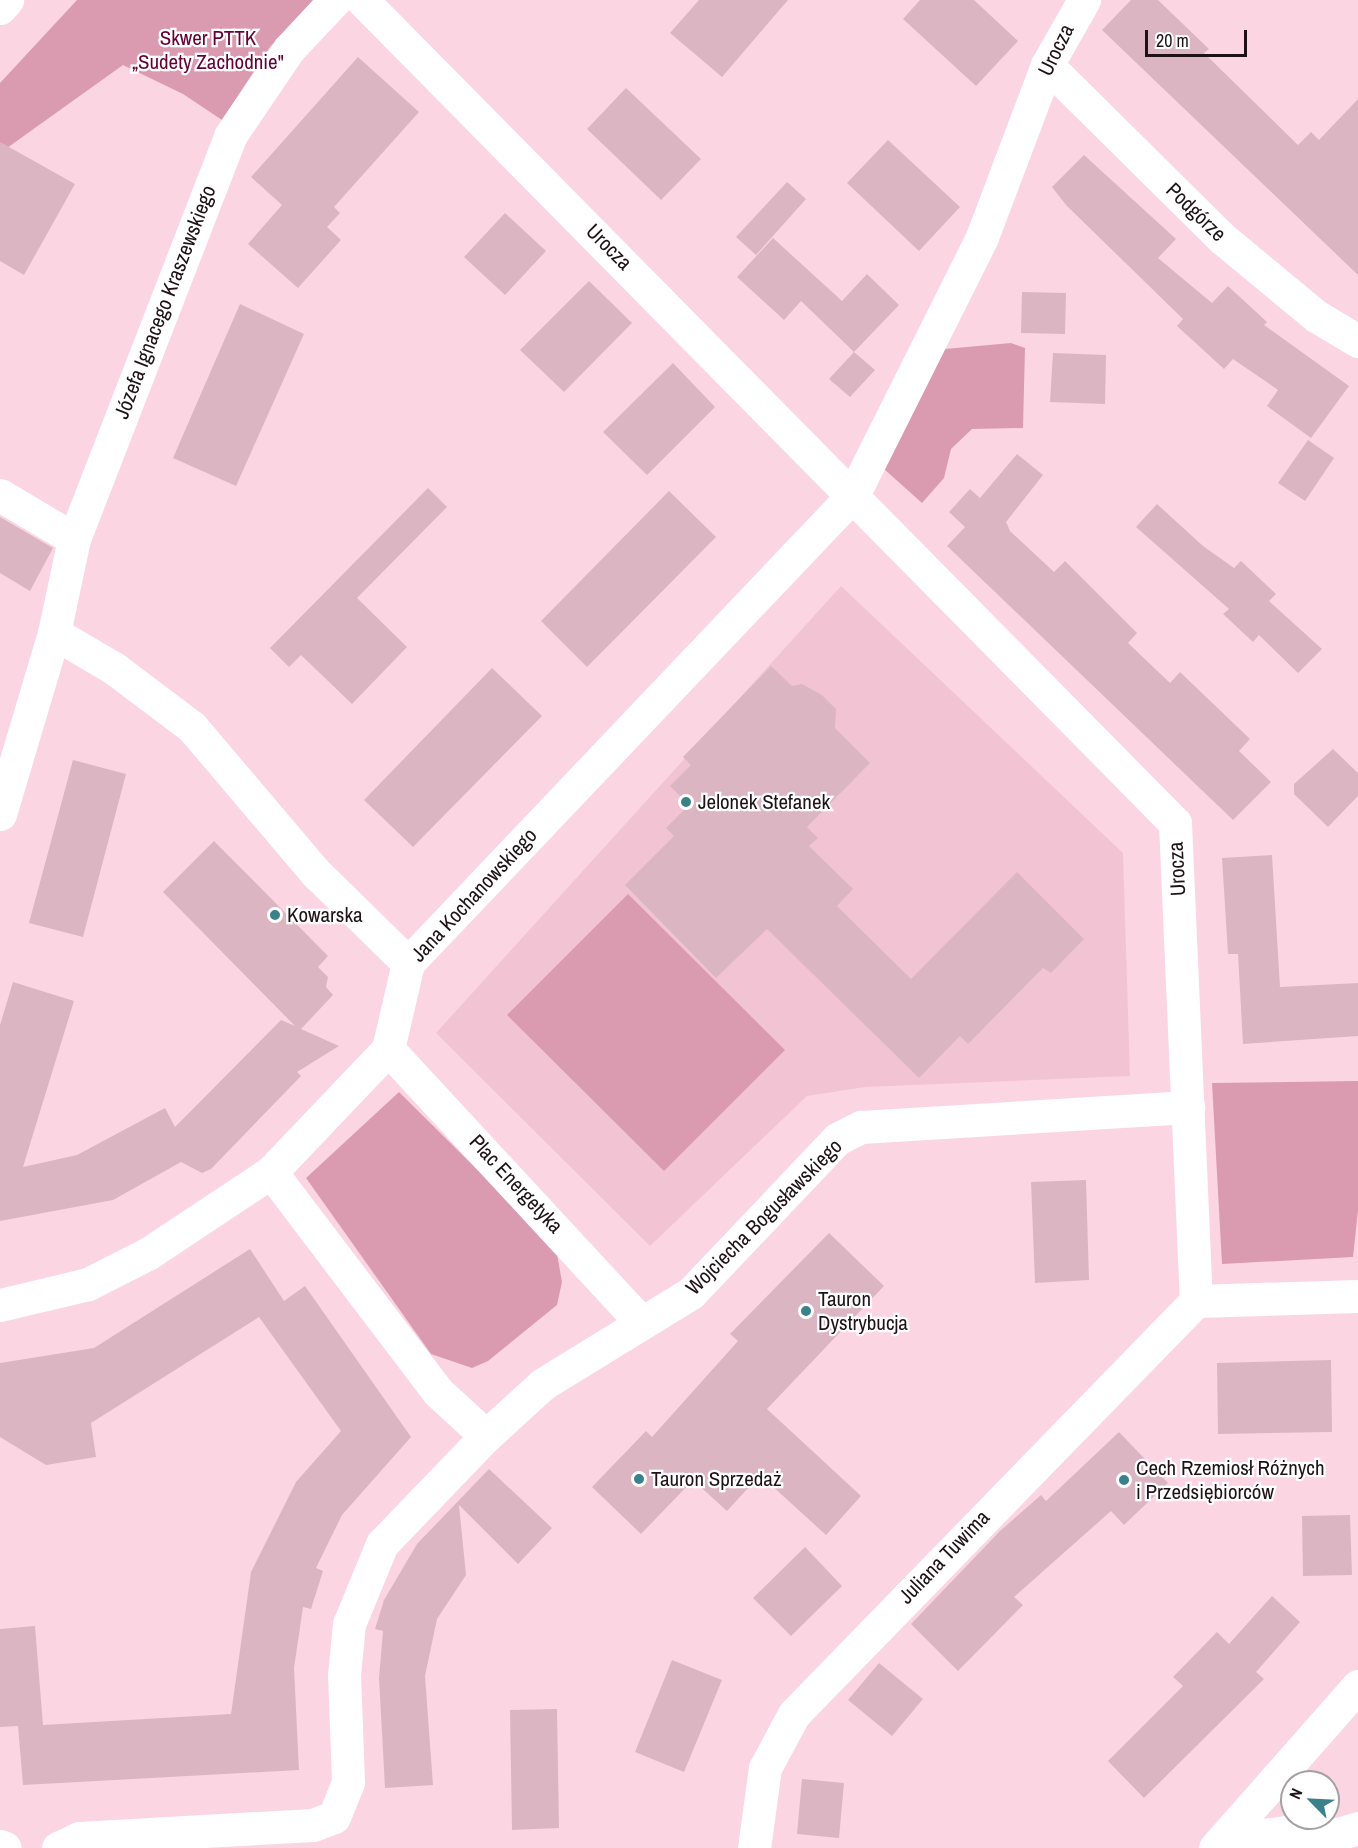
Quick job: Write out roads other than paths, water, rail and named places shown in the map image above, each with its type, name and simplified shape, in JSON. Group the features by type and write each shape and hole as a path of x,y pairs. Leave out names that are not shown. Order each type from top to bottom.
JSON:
{"street":[{"path":"0,8 7,0"},
{"name":"Józefa Ignacego Kraszewskiego","path":"0,814 54,633 75,538 230,136 289,49 335,0"},
{"name":"Urocza","path":"362,0 1175,823 1196,1301"},
{"name":"Urocza","path":"853,495 982,237 1047,65 1084,0"},
{"name":"Podgórze","path":"1047,65 1223,239 1316,316 1358,341"},
{"path":"0,495 75,538"},
{"name":"Jana Kochanowskiego","path":"388,1049 408,963 853,495"},
{"path":"54,633 115,669 192,727 316,873 408,963"},
{"path":"0,1305 88,1284 149,1253 271,1172 388,1049"},
{"name":"Plac Energetyka","path":"388,1049 641,1322"},
{"name":"Wojciecha Bogusławskiego","path":"58,1848 79,1838 312,1825 339,1811 348,1782 345,1647 356,1597 382,1544 400,1521 486,1436 543,1384 611,1346 641,1322 691,1293 837,1139 861,1127 1188,1107"},
{"path":"271,1172 438,1392 486,1436"},
{"path":"1196,1301 1358,1296"},
{"name":"Juliana Tuwima","path":"754,1848 765,1768 794,1714 1196,1301"},
{"path":"1220,1844 1358,1686"},
{"path":"1220,1844 1294,1831 1334,1835 1358,1828"},
{"path":"0,1846 4,1848"}],"place":[{"name":"Jelonek Stefanek","path":"686,802"},
{"name":"Kowarska","path":"275,915"},
{"name":"Tauron Dystrybucja","path":"806,1311"},
{"name":"Tauron Sprzedaż","path":"639,1479"},
{"name":"Cech Rzemiosł Różnych i Przedsiębiorców","path":"1124,1480"}],"park label":[{"name":"Skwer PTTK „Sudety Zachodnie\"","path":"208,50"}]}
